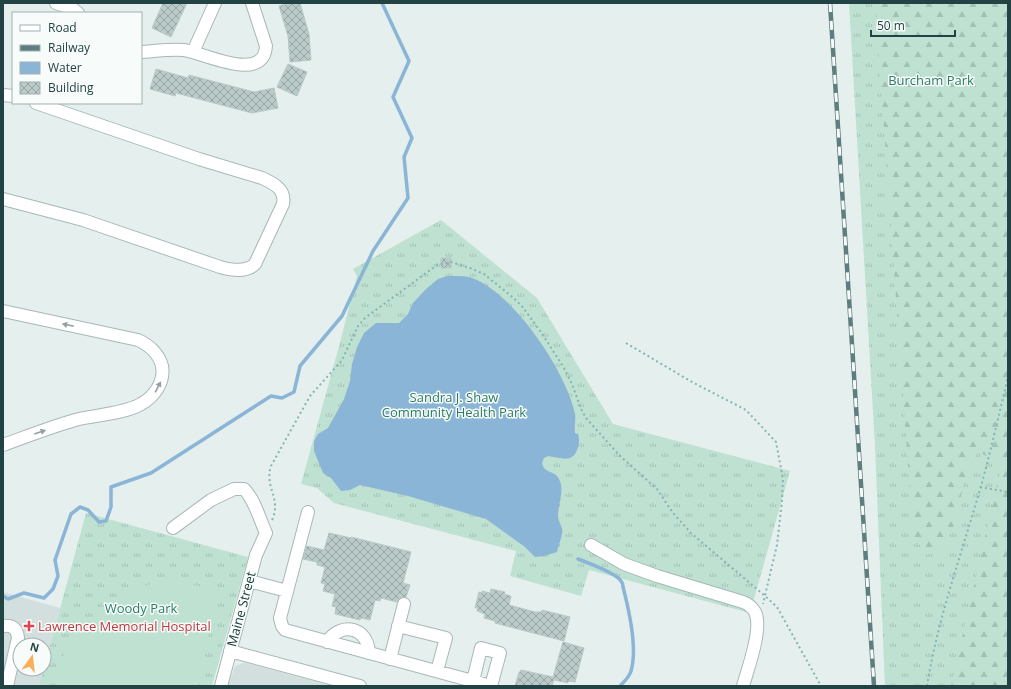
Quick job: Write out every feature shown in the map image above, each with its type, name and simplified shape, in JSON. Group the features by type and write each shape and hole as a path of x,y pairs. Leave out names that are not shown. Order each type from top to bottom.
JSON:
{"street":[{"path":"56,3 73,9 77,12"},
{"path":"193,52 215,3"},
{"path":"142,52 173,50 193,52 243,66 251,65 260,60 265,53 265,43 252,3"},
{"path":"3,199 77,218 220,267 234,270 246,269 255,264 282,206 283,197 279,187 262,178 199,159 39,104"},
{"path":"3,311 138,340 154,351 160,362 162,370 161,381 157,389 150,398 139,406 127,410 76,420 3,445"},
{"path":"173,528 211,500 234,489 244,489 250,496 266,533"},
{"path":"308,512 280,618 282,626 290,632 390,658 472,681 491,686 500,653 481,648 472,681"},
{"name":"Maine Street","path":"221,686 256,555 266,533"},
{"path":"591,545 624,564 637,569 750,605 757,617 758,624 743,686"},
{"path":"249,581 287,591"},
{"path":"390,658 404,604"},
{"path":"3,626 9,625 14,628 18,638 7,686"},
{"path":"398,626 446,638 437,671"},
{"path":"327,642 335,632 346,629 351,630 365,637 368,642 369,653"},
{"path":"230,651 331,682 360,686"}],"path":[{"path":"266,533 275,515 276,507 270,481 270,471 310,396 342,360 358,326 365,318 433,267 442,263 451,262 484,274 521,305 542,332 564,368 586,418 619,455 657,489 673,513 691,533 777,607 821,686"},
{"path":"626,343 692,382 746,410 776,442 783,478 782,493 777,545 763,605"},
{"path":"928,686 932,660 947,597 980,487 1008,377"},
{"path":"980,487 1008,492"}],"shaded area":[{"name":"Lawrence Memorial Hospital","path":"3,592 60,608 52,638 12,637 12,677 42,677 39,686 3,686"},
{"path":"243,663 332,686 228,686 235,666"}],"green space":[{"name":"Burcham Park","path":"849,3 1008,3 1008,686 885,686 875,446"},
{"name":"Burcham Park","path":"875,3 1008,3 1008,686 951,686 1002,463 978,452 967,471 954,525 944,547 927,555 913,536"},
{"name":"Sandra J. Shaw Community Health Park","path":"441,220 537,298 613,424 790,471 750,613 589,570 581,596 510,576 516,551 334,503 317,488 301,484 357,276 353,269"},
{"name":"Woody Park","path":"86,513 248,557 212,686 39,686 41,677 52,677 52,638"},
{"path":"172,581 218,590 198,686 66,686 52,683 62,657 76,635 98,611 125,593 140,587"}],"water":[{"path":"447,276 474,278 492,289 508,303 538,338 562,378 570,397 575,414 575,433 578,434 579,438 577,450 572,457 565,459 548,456 544,458 542,463 547,471 557,476 561,484 558,516 562,527 562,536 557,552 535,557 525,547 486,519 408,496 360,485 350,490 341,491 331,478 323,473 314,451 314,441 318,434 328,428 344,399 350,381 352,364 357,347 364,333 376,323 399,323 408,314 413,303 426,289 438,279"}],"building":[{"path":"163,3 187,3 171,37 152,28"},
{"path":"289,3 300,3 309,34 311,60 290,62 288,36 279,6"},
{"path":"288,64 307,72 297,96 277,87"},
{"path":"156,69 188,78 189,75 254,92 274,88 278,108 252,113 176,93 175,96 150,89"},
{"path":"441,258 451,258 451,268 441,268"},
{"path":"329,533 411,552 403,583 410,585 406,597 402,597 397,602 381,598 380,601 375,600 370,620 361,618 360,620 335,614 336,607 332,606 335,594 323,591 325,584 321,583 325,567 317,565 317,562 303,559 307,546 324,550"},
{"path":"491,589 505,592 504,594 511,596 509,605 535,612 541,612 542,610 570,617 564,641 495,623 495,621 484,618 485,614 477,611 478,608 475,608 479,592 482,593 482,591 490,593"},
{"path":"563,642 584,648 575,682 568,681 568,683 554,680 552,686 515,686 521,670 553,677"}],"waterway":[{"path":"3,596 8,599 24,593 44,598 53,589 58,576 55,560 71,514 80,507 88,510 99,522 106,521 111,507 111,487 151,473 271,396 282,398 294,392 300,366 342,316 373,251 408,198 404,157 412,138 393,97 409,61 382,3"},
{"path":"578,559 614,575 621,581 622,584 632,629 634,651 630,673 627,679 620,686"}],"railway":[{"path":"830,3 874,686"}],"place":[{"name":"Lawrence Memorial Hospital","path":"29,626"}]}
